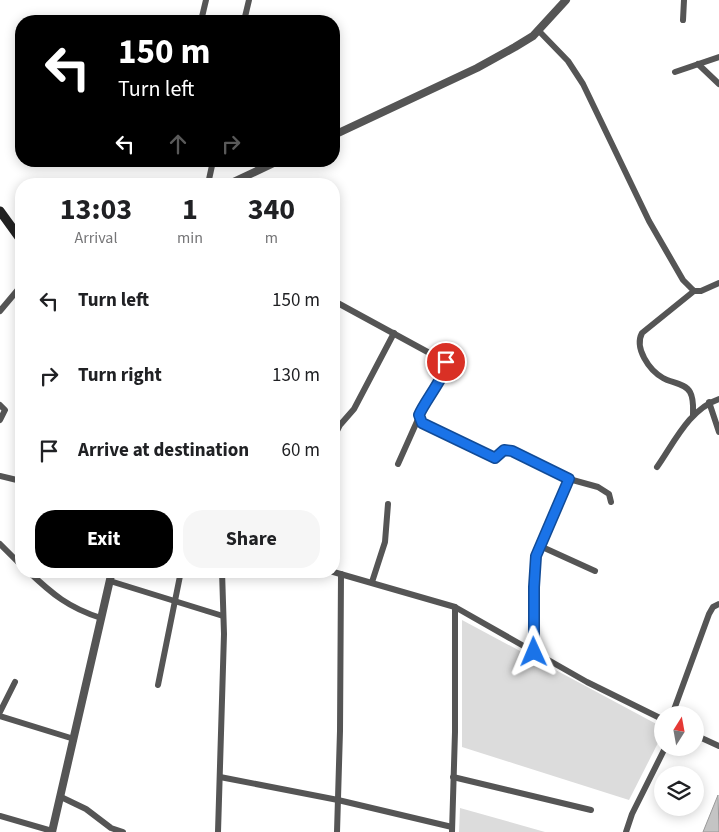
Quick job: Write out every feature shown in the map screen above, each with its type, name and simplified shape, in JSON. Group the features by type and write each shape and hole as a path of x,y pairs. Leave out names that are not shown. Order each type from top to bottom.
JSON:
{"main road":[{"path":"0,211 15,232"}],"street":[{"path":"202,15 206,0"},
{"path":"245,15 249,0"},
{"path":"340,132 477,68 515,47 538,30 566,0"},
{"path":"683,20 684,0"},
{"path":"538,30 568,61 583,84 649,221 683,280 694,291"},
{"path":"675,72 719,57"},
{"path":"698,64 719,84"},
{"path":"242,178 265,167"},
{"path":"693,415 690,392 686,388 657,374 638,346 639,339 642,333 694,291 707,290 719,282"},
{"path":"0,311 15,293"},
{"path":"340,305 446,362 445,371 426,400 398,464"},
{"path":"340,425 354,409 394,333"},
{"path":"657,467 693,415 709,402 719,399"},
{"path":"709,402 719,432"},
{"path":"0,405 4,410 0,420"},
{"path":"419,417 420,421 426,426 493,457 498,457 504,450 512,451 569,479 605,490 611,502"},
{"path":"0,476 15,480"},
{"path":"534,652 535,560 569,479"},
{"path":"372,582 385,542 388,504"},
{"path":"0,544 15,559"},
{"path":"540,546 596,571"},
{"path":"337,832 341,574 455,607 587,682 654,715"},
{"path":"36,578 62,601 84,613 101,618"},
{"path":"0,816 52,831 111,578"},
{"path":"158,685 180,578"},
{"path":"218,832 222,578"},
{"path":"110,581 223,616"},
{"path":"675,706 709,614 713,607 719,604"},
{"path":"220,777 338,800 452,830 455,607"},
{"path":"0,712 15,682"},
{"path":"0,716 74,739"},
{"path":"704,738 719,746"},
{"path":"626,832 660,756"},
{"path":"453,777 591,810"},
{"path":"61,797 86,809 110,828 123,832"}],"shaded area":[{"path":"462,620 654,723 654,751 629,800 462,747"},
{"path":"460,808 545,832 459,832"}],"building":[{"path":"718,795 719,832 703,832"}],"route":[{"path":"446,362 445,371 426,400 419,415 422,423 495,458 504,450 512,451 569,479 536,556 534,652"}]}
